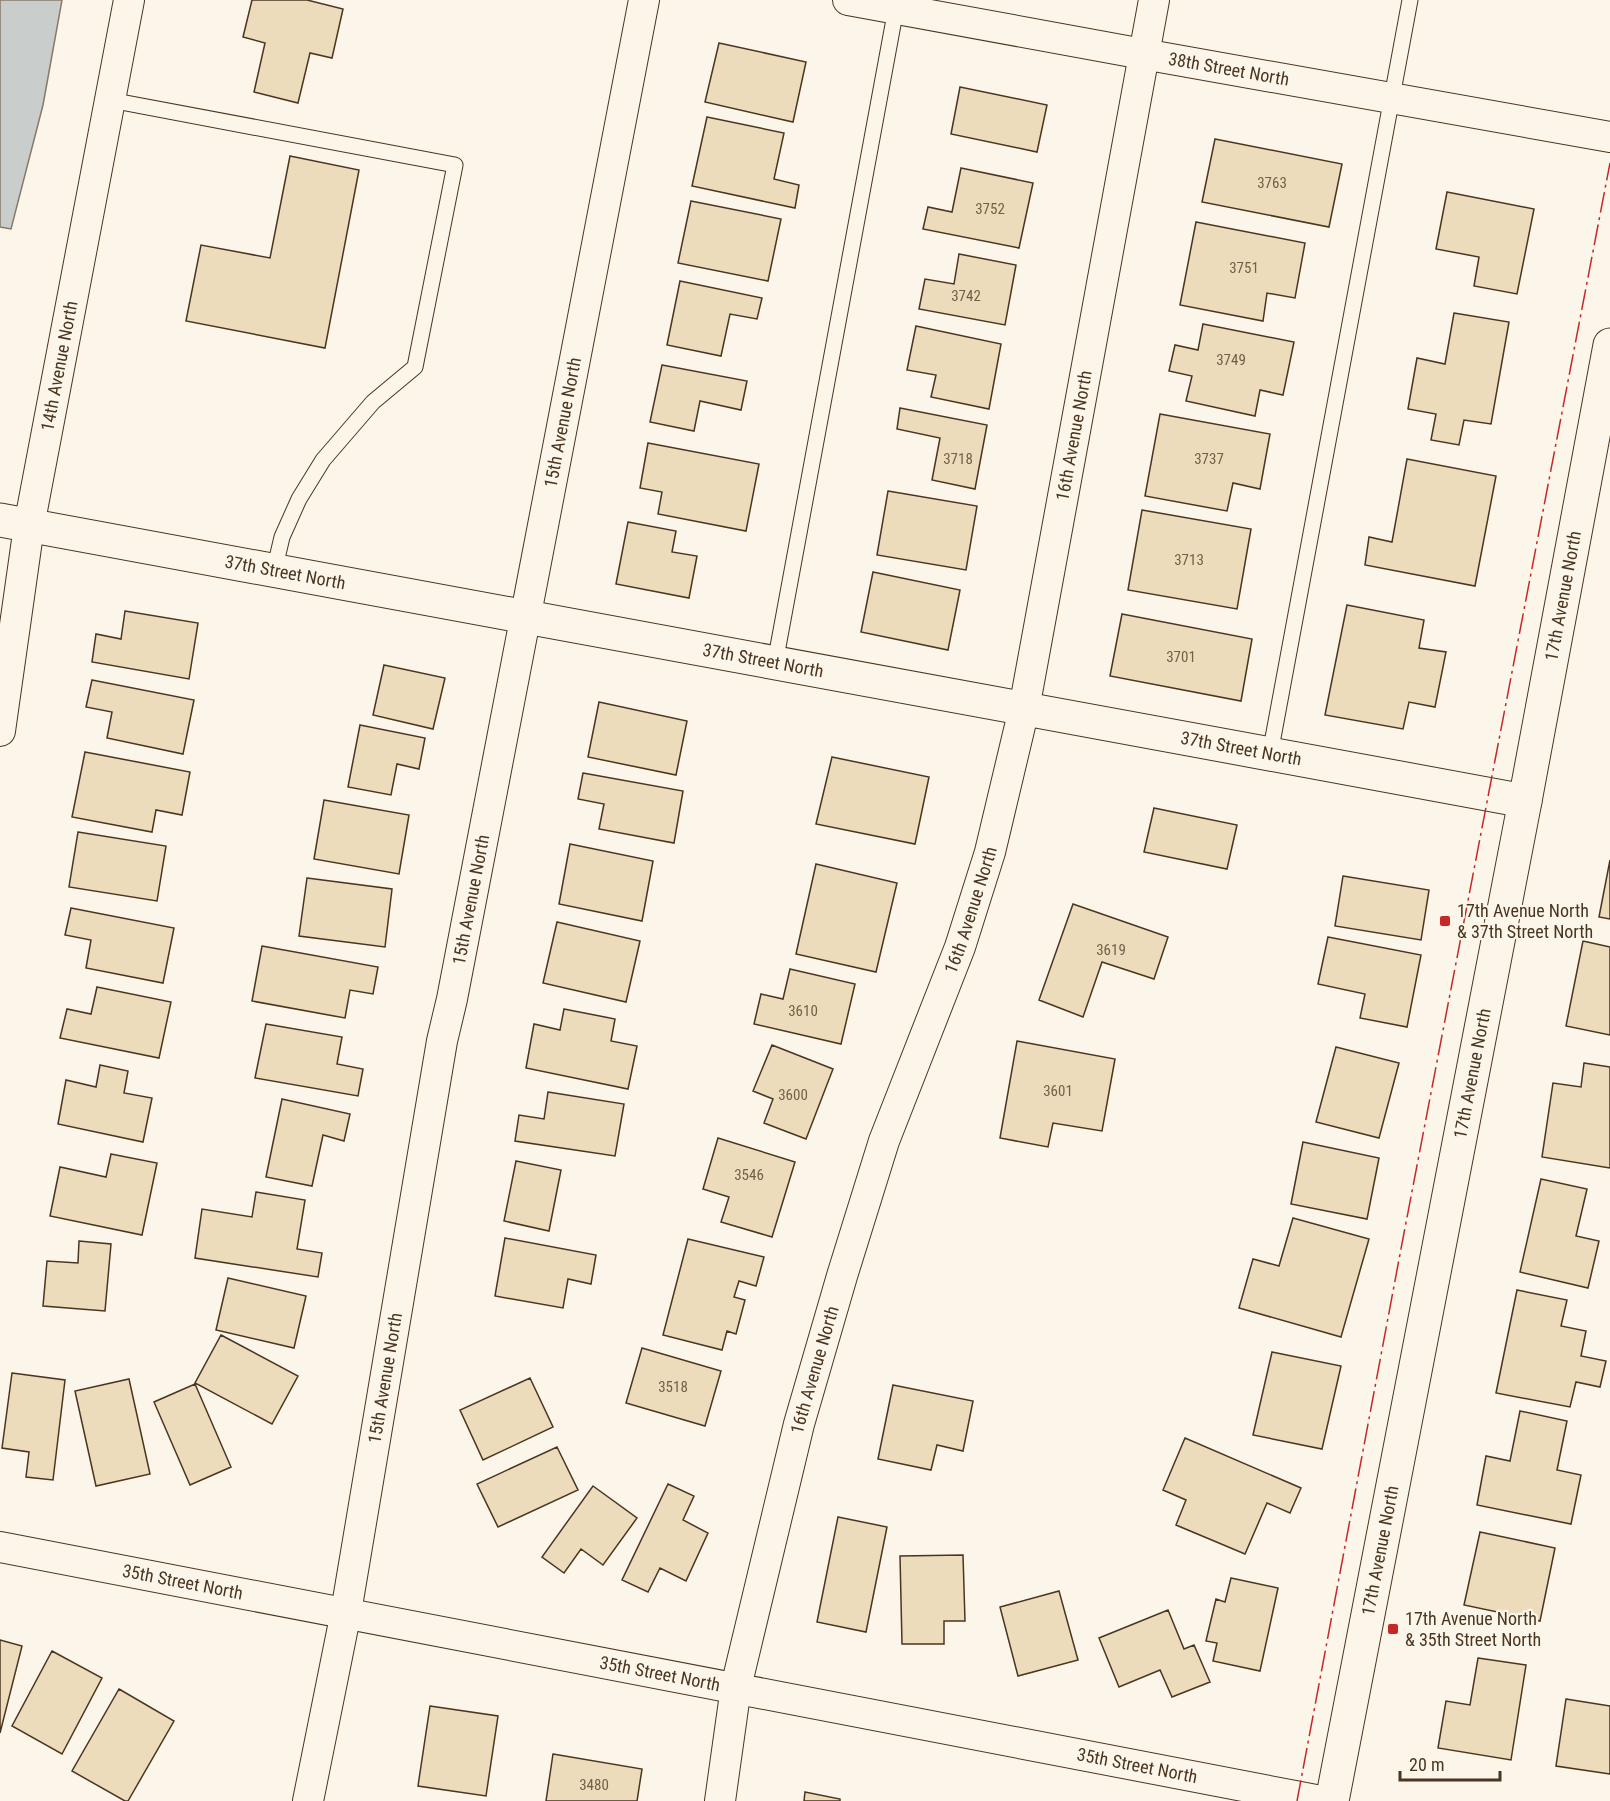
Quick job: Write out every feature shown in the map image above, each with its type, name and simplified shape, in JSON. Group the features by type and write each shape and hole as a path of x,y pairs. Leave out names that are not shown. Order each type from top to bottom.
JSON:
{"street":[{"name":"14th Avenue North","path":"0,731 14,523 110,100 129,0"},
{"name":"15th Avenue North","path":"308,1801 346,1612 442,1041 452,999 644,0"},
{"name":"38th Street North","path":"848,0 896,4 1143,54 1610,137"},
{"name":"16th Avenue North","path":"720,1801 736,1687 799,1424 884,1141 960,947 990,852 1024,709 1154,0"},
{"name":"17th Avenue North","path":"1332,1801 1525,801 1610,345"},
{"name":"37th Street North","path":"14,523 1525,801"},
{"name":"35th Street North","path":"0,1547 1321,1801"}],"lane":[{"path":"1270,754 1410,0"},
{"path":"774,663 896,4"},
{"path":"110,100 455,165 415,367 373,402 323,460 299,499 282,537 274,571"}],"shaded area":[{"path":"0,0 62,0 43,105 11,229 0,227"}],"building":[{"path":"252,0 307,0 343,9 332,58 310,53 298,103 254,92 265,43 243,37"},
{"path":"719,43 806,62 793,122 705,102"},
{"path":"960,87 1047,105 1037,152 951,134"},
{"path":"707,117 784,133 774,179 799,185 795,208 692,186"},
{"path":"1215,139 1342,164 1329,227 1202,202"},
{"path":"290,156 359,170 325,348 186,321 201,245 270,258"},
{"path":"961,168 1033,183 1019,248 923,229 928,207 952,212"},
{"path":"1447,192 1534,209 1517,294 1474,286 1479,257 1436,249"},
{"path":"691,201 781,219 768,281 678,263"},
{"path":"1196,222 1305,243 1295,298 1267,293 1263,321 1180,305"},
{"path":"959,254 1016,265 1005,325 919,309 925,279 954,284"},
{"path":"680,281 762,298 757,319 730,314 721,356 667,345"},
{"path":"1454,313 1509,322 1491,424 1464,420 1459,445 1431,440 1436,414 1408,409 1417,358 1445,364"},
{"path":"1203,324 1294,342 1283,395 1260,390 1255,416 1186,401 1192,376 1169,371 1175,345 1198,350"},
{"path":"916,326 1001,344 989,409 931,397 936,375 907,370"},
{"path":"662,365 747,381 741,410 700,401 694,431 650,422"},
{"path":"900,408 987,425 975,489 932,480 940,438 897,429"},
{"path":"1160,414 1270,434 1260,489 1233,483 1227,511 1145,496"},
{"path":"648,443 759,464 746,531 658,514 662,492 640,488"},
{"path":"1407,459 1496,476 1475,586 1365,565 1369,537 1392,542"},
{"path":"888,491 977,506 966,570 877,555"},
{"path":"1142,510 1251,529 1237,609 1128,590"},
{"path":"628,522 676,531 672,552 697,556 689,598 616,584"},
{"path":"873,572 960,590 948,650 861,632"},
{"path":"1347,605 1424,620 1419,648 1446,652 1435,707 1409,702 1403,729 1325,715"},
{"path":"125,611 198,623 189,679 92,662 96,634 121,639"},
{"path":"1122,614 1252,639 1241,701 1110,676"},
{"path":"384,665 445,678 433,729 373,715"},
{"path":"92,680 194,700 183,754 107,738 112,712 86,707"},
{"path":"599,702 687,721 676,775 588,757"},
{"path":"360,725 425,738 419,769 397,764 391,795 348,787"},
{"path":"85,752 190,772 182,815 156,810 152,832 72,817"},
{"path":"832,757 929,777 915,844 816,824"},
{"path":"583,773 683,791 674,843 599,829 604,804 578,799"},
{"path":"324,800 409,815 399,874 314,859"},
{"path":"1154,808 1237,825 1227,869 1144,852"},
{"path":"78,832 166,846 157,901 69,887"},
{"path":"570,844 653,861 642,921 559,904"},
{"path":"1610,860 1610,919 1599,917"},
{"path":"816,864 897,883 876,972 796,954"},
{"path":"1343,876 1429,890 1421,940 1335,926"},
{"path":"307,878 392,889 385,947 299,936"},
{"path":"1073,904 1168,937 1154,979 1102,962 1083,1017 1039,1000"},
{"path":"71,908 174,928 163,983 86,968 91,940 65,935"},
{"path":"557,922 640,941 626,1002 543,983"},
{"path":"1328,937 1421,955 1407,1027 1360,1018 1365,994 1318,984"},
{"path":"1583,941 1610,947 1610,1035 1566,1026"},
{"path":"262,946 378,967 373,994 350,990 345,1018 252,1001"},
{"path":"790,969 855,984 841,1044 754,1024 761,994 783,999"},
{"path":"97,987 171,1002 159,1058 60,1038 67,1009 91,1014"},
{"path":"564,1009 615,1019 611,1041 637,1046 628,1089 526,1068 534,1024 560,1030"},
{"path":"266,1024 342,1037 337,1064 363,1069 358,1096 255,1078"},
{"path":"1017,1041 1115,1059 1102,1131 1053,1123 1048,1147 1000,1138"},
{"path":"772,1045 833,1069 806,1139 764,1123 773,1099 753,1091"},
{"path":"1336,1047 1399,1063 1379,1138 1316,1122"},
{"path":"1584,1063 1610,1067 1610,1168 1542,1157 1553,1083 1581,1087"},
{"path":"100,1065 128,1071 124,1093 152,1098 143,1142 58,1124 66,1080 96,1087"},
{"path":"548,1092 624,1104 615,1156 515,1141 519,1115 544,1119"},
{"path":"282,1099 350,1114 344,1141 323,1135 312,1186 266,1177"},
{"path":"718,1138 795,1162 772,1237 721,1222 729,1197 703,1189"},
{"path":"1303,1142 1379,1158 1367,1219 1291,1204"},
{"path":"111,1154 157,1163 142,1235 50,1216 60,1167 106,1177"},
{"path":"516,1161 561,1170 549,1231 504,1221"},
{"path":"1541,1179 1587,1189 1576,1236 1599,1241 1588,1288 1520,1272"},
{"path":"256,1192 305,1200 297,1249 322,1253 318,1277 195,1258 202,1209 252,1217"},
{"path":"1293,1218 1369,1239 1341,1337 1239,1308 1253,1259 1279,1266"},
{"path":"505,1238 596,1255 591,1284 568,1279 563,1308 495,1296"},
{"path":"688,1239 764,1257 756,1286 739,1281 734,1297 745,1300 736,1334 727,1331 722,1350 663,1335"},
{"path":"79,1241 111,1244 105,1311 43,1306 47,1261 78,1263"},
{"path":"228,1278 306,1296 294,1348 216,1330"},
{"path":"1517,1290 1567,1300 1561,1326 1586,1331 1581,1356 1606,1361 1600,1387 1576,1382 1570,1407 1496,1393"},
{"path":"221,1335 298,1376 272,1424 195,1383"},
{"path":"642,1348 721,1371 705,1426 626,1403"},
{"path":"1272,1352 1341,1366 1322,1449 1253,1435"},
{"path":"12,1373 65,1380 53,1480 26,1477 29,1452 2,1448"},
{"path":"530,1378 553,1427 483,1460 460,1410"},
{"path":"129,1379 150,1474 96,1486 75,1391"},
{"path":"195,1384 231,1467 190,1485 154,1402"},
{"path":"893,1385 973,1401 963,1451 937,1445 931,1470 878,1459"},
{"path":"1520,1411 1567,1421 1557,1470 1581,1475 1571,1524 1477,1505 1486,1456 1510,1461"},
{"path":"1185,1438 1301,1488 1290,1513 1267,1503 1245,1554 1176,1525 1186,1500 1163,1490"},
{"path":"557,1447 578,1490 498,1527 477,1484"},
{"path":"668,1484 694,1496 683,1520 708,1533 686,1581 660,1568 648,1592 622,1580"},
{"path":"593,1486 637,1518 603,1565 581,1549 564,1573 542,1557"},
{"path":"838,1517 887,1527 866,1632 817,1622"},
{"path":"1480,1532 1555,1548 1540,1621 1464,1605"},
{"path":"963,1555 965,1621 944,1621 944,1644 902,1644 900,1556"},
{"path":"1231,1578 1278,1588 1260,1671 1213,1661 1217,1643 1206,1641 1216,1599 1225,1602"},
{"path":"1059,1591 1078,1660 1018,1676 1000,1607"},
{"path":"1168,1610 1184,1649 1194,1645 1210,1682 1172,1697 1160,1670 1119,1687 1099,1638"},
{"path":"0,1640 22,1646 0,1733"},
{"path":"52,1651 102,1678 62,1754 12,1726"},
{"path":"1478,1658 1526,1665 1511,1760 1438,1748 1446,1701 1470,1705"},
{"path":"119,1689 174,1721 128,1801 72,1771"},
{"path":"1566,1699 1610,1706 1610,1774 1556,1766"},
{"path":"430,1706 498,1716 486,1796 418,1786"},
{"path":"553,1754 642,1769 637,1801 546,1801"},
{"path":"805,1792 840,1799 840,1801 804,1801"}],"power":[{"path":"1297,1801 1610,163"}],"place":[{"name":"17th Avenue North & 37th Street North","path":"1445,921"},
{"name":"17th Avenue North & 35th Street North","path":"1393,1629"}]}
